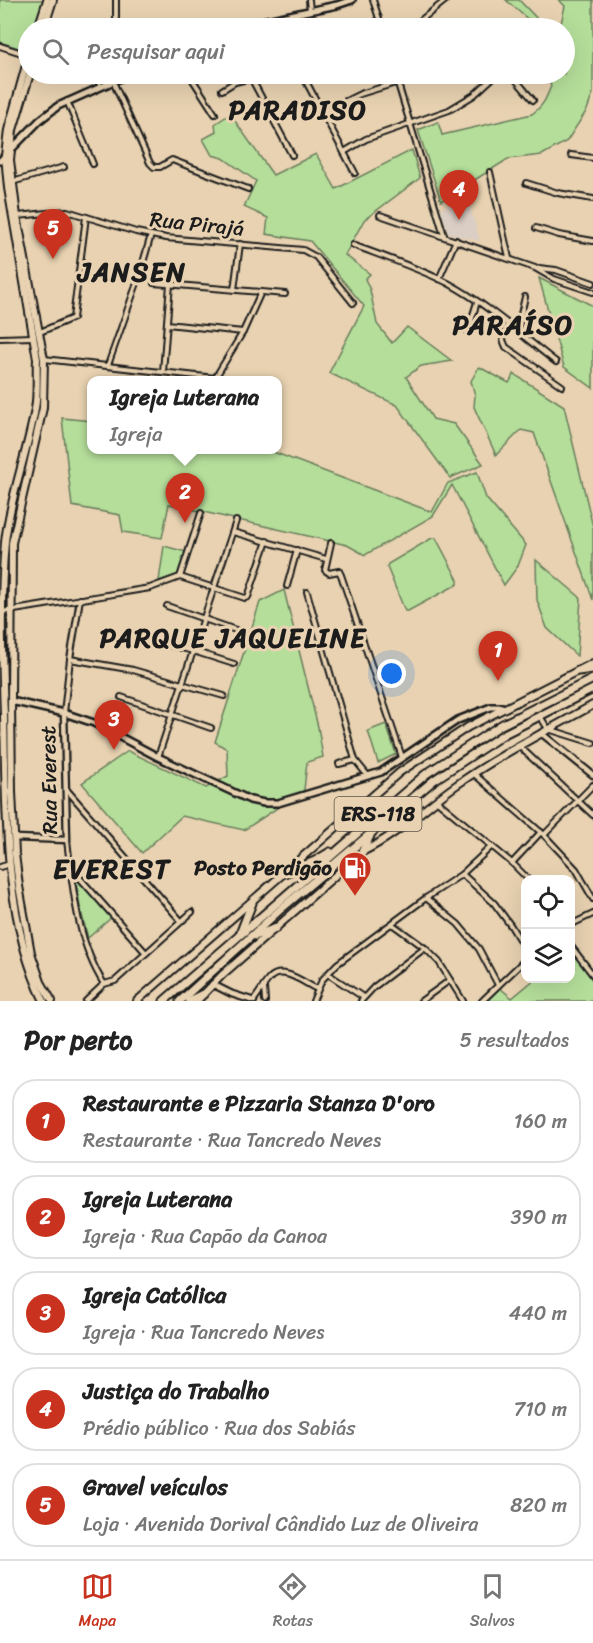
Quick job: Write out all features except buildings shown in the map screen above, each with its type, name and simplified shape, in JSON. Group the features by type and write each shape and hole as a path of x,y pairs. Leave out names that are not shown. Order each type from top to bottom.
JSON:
{"highway":[{"path":"578,672 593,669"},
{"name":"ERS-118","path":"164,1001 409,787 471,743 517,716 593,679"},
{"name":"ERS-118","path":"180,1001 250,937 449,769 540,715 593,689"},
{"path":"362,852 373,831"},
{"path":"285,873 315,861 345,843"},
{"path":"240,934 252,903"},
{"path":"250,937 276,928"},
{"path":"189,1001 203,994"}],"main road":[{"path":"41,18 47,0"},
{"path":"47,18 53,0"},
{"path":"276,18 338,6 352,0"},
{"path":"20,84 11,117 3,169 37,359 35,407 2,555 1,683 10,864 23,946 44,1001"},
{"path":"27,84 4,156 12,182 40,332 44,359 43,408 12,543 11,702 6,792 15,838 19,886 31,953 41,982 52,1001"},
{"path":"4,156 40,120 67,101 108,84"},
{"path":"137,1001 400,772 468,727 593,663"},
{"path":"11,702 64,713 94,723 158,757 250,800 264,803 278,803 381,772 461,718 490,707 502,708"},
{"path":"197,1001 212,984 362,852 380,843 474,774 541,733 593,705"},
{"path":"461,718 468,727"}],"street":[{"path":"116,0 116,18"},
{"path":"309,0 310,11"},
{"path":"373,0 379,18"},
{"path":"424,18 446,0"},
{"path":"0,46 18,52"},
{"path":"115,84 150,163 154,167 160,167 172,160 248,189"},
{"path":"196,84 215,114"},
{"path":"222,90 232,84"},
{"path":"255,84 292,155"},
{"path":"308,84 355,172"},
{"path":"323,112 360,94 392,84"},
{"path":"399,84 444,236"},
{"path":"344,152 366,139 411,125 457,105 487,84"},
{"path":"519,84 533,100"},
{"path":"67,101 93,164"},
{"path":"571,155 593,158"},
{"path":"12,182 64,167"},
{"path":"490,172 509,258"},
{"path":"526,183 558,193 593,199"},
{"name":"Rua Pirajá","path":"17,216 67,211 136,232 166,238 303,250 316,257 353,303"},
{"path":"380,214 509,258 535,268 554,279 593,292"},
{"path":"40,332 73,318 86,216"},
{"path":"536,228 593,241"},
{"path":"108,365 151,235"},
{"path":"439,279 456,240"},
{"path":"234,290 240,244"},
{"path":"354,245 439,279 477,302 556,362"},
{"path":"535,268 556,270 593,283"},
{"path":"154,283 285,294"},
{"path":"163,372 170,284"},
{"path":"219,376 243,332 261,292"},
{"path":"517,331 525,297"},
{"path":"468,331 477,302"},
{"path":"167,324 243,332"},
{"path":"507,324 503,340 506,347 562,386"},
{"path":"0,338 34,337"},
{"path":"44,359 194,376"},
{"path":"180,577 201,513"},
{"path":"158,757 236,521"},
{"path":"233,532 326,559"},
{"path":"2,612 150,588 180,577 244,598 248,597 267,541"},
{"path":"331,543 326,559 326,571 339,571 402,757"},
{"path":"287,586 297,550"},
{"path":"307,592 355,760 368,776"},
{"path":"64,713 80,599"},
{"path":"167,606 247,634"},
{"path":"158,642 234,664"},
{"path":"70,659 133,670 224,696"},
{"path":"1,683 11,682"},
{"path":"121,697 211,728"},
{"name":"Rua Everest","path":"64,713 67,840 70,868 84,939 94,966 104,984"},
{"path":"540,715 548,729 593,743"},
{"path":"541,733 593,775"},
{"path":"519,746 593,815"},
{"path":"339,764 355,760"},
{"path":"474,774 543,834 576,869 593,899"},
{"path":"512,863 579,801 593,785"},
{"path":"67,790 181,921"},
{"path":"436,800 524,875"},
{"path":"15,838 67,840"},
{"path":"313,1001 317,989 337,964 462,874 492,846"},
{"path":"0,867 10,864"},
{"path":"70,868 146,953"},
{"path":"462,874 494,903 521,944"},
{"path":"426,898 458,924 479,949 498,985"},
{"path":"86,1001 104,984 115,981 192,912"},
{"path":"575,923 593,914"},
{"path":"392,924 425,948 439,962 463,1001"},
{"path":"328,974 362,999 425,948"},
{"path":"575,952 593,975"},
{"path":"482,1001 521,963"},
{"path":"212,984 254,1001 270,978 282,972 317,989"},
{"path":"421,1001 450,980"},
{"path":"264,987 265,1001"}],"shaded area":[{"path":"468,200 480,241 448,233 441,208"}],"green space":[{"path":"0,0 44,0 38,18 18,18 18,48 0,42"},
{"path":"506,0 519,0 536,18 526,18"},
{"path":"559,0 593,0 593,93 587,110 567,141 542,155 508,159 441,201 418,130 438,122 442,135 532,114 544,102 550,84 575,84 575,18 562,18 565,6"},
{"path":"230,114 273,175 316,154 336,189 412,150 420,178 364,220 345,255 370,274 365,279 370,290 377,324 392,343 407,327 452,361 421,366 406,377 433,419 454,424 483,464 450,478 397,405 329,373 364,306 310,241 266,234 268,218 244,207 256,181 223,158 212,155 203,139 216,132 215,124"},
{"path":"539,278 593,306 593,388 564,367"},
{"path":"479,367 509,383 514,374 564,406 593,527 593,600 534,433 521,430 496,455 474,407 475,395 471,381"},
{"path":"62,418 87,420 87,454 279,454 432,512 448,483 477,472 486,498 526,545 518,566 504,585 452,485 433,516 365,555 347,545 169,504 162,538 123,532 120,515 72,506"},
{"path":"432,538 436,538 458,584 405,611 387,567 388,564"},
{"path":"164,546 186,552 179,574 159,581"},
{"path":"536,560 581,598 577,656 547,628 537,600"},
{"path":"284,590 318,727 323,757 307,762 304,790 244,830 182,816 142,853 82,783 128,751 206,788 228,776 227,749 215,742 260,602"},
{"path":"386,724 396,754 378,763 368,731"},
{"path":"76,878 112,917 88,938 80,907"},
{"path":"575,955 593,981 593,1001 487,1001 500,988 512,998 530,983 575,983"}],"place":[{"name":"Justiça do Trabalho","path":"459,220"},
{"name":"Gravel veículos","path":"53,259"},
{"name":"Igreja Luterana","path":"185,523"},
{"name":"Restaurante e Pizzaria Stanza D'oro","path":"498,681"},
{"name":"Igreja Católica","path":"114,750"},
{"name":"Posto Perdigão","path":"355,897"}],"district":[{"name":"PARADISO","path":"298,110"},
{"name":"JANSEN","path":"132,272"},
{"name":"PARAÍSO","path":"513,325"},
{"name":"PARQUE JAQUELINE","path":"233,638"},
{"name":"EVEREST","path":"112,869"}]}
